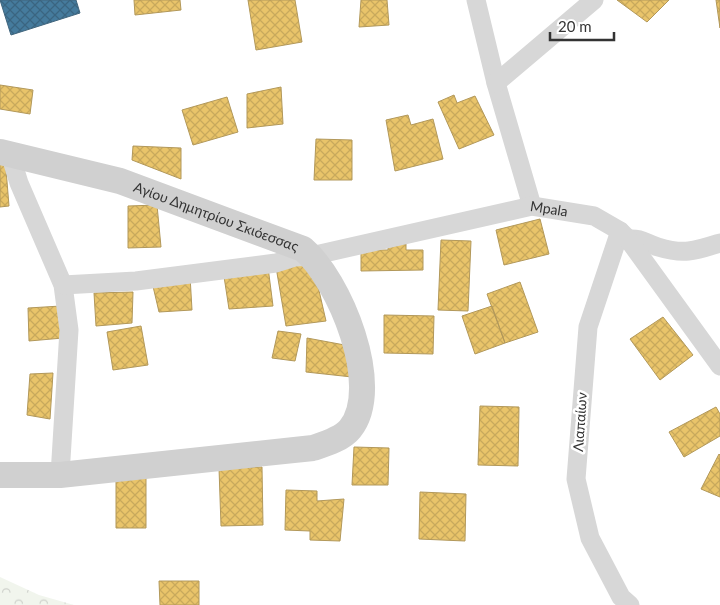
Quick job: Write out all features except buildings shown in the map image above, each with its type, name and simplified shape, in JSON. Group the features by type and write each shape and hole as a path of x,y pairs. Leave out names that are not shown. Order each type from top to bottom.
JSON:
{"street":[{"path":"476,0 496,83 532,206"},
{"path":"496,83 594,0"},
{"path":"5,153 63,285 69,330 60,475"},
{"name":"Αγίου Δημητρίου Σκιόεσσας","path":"0,474 60,475 313,448 333,441 349,430 357,416 361,401 361,372 356,346 344,309 324,272 304,249 120,181 5,153"},
{"name":"Mpala","path":"63,285 136,281 276,263 295,257 311,256 532,206 594,216 624,235 720,366"},
{"path":"624,235 675,252 693,252 720,243"},
{"name":"Λιαπαίων","path":"624,235 588,327 576,479 590,538 621,596 630,605"}],"green space":[{"path":"0,577 39,595 74,605 0,605"}]}
